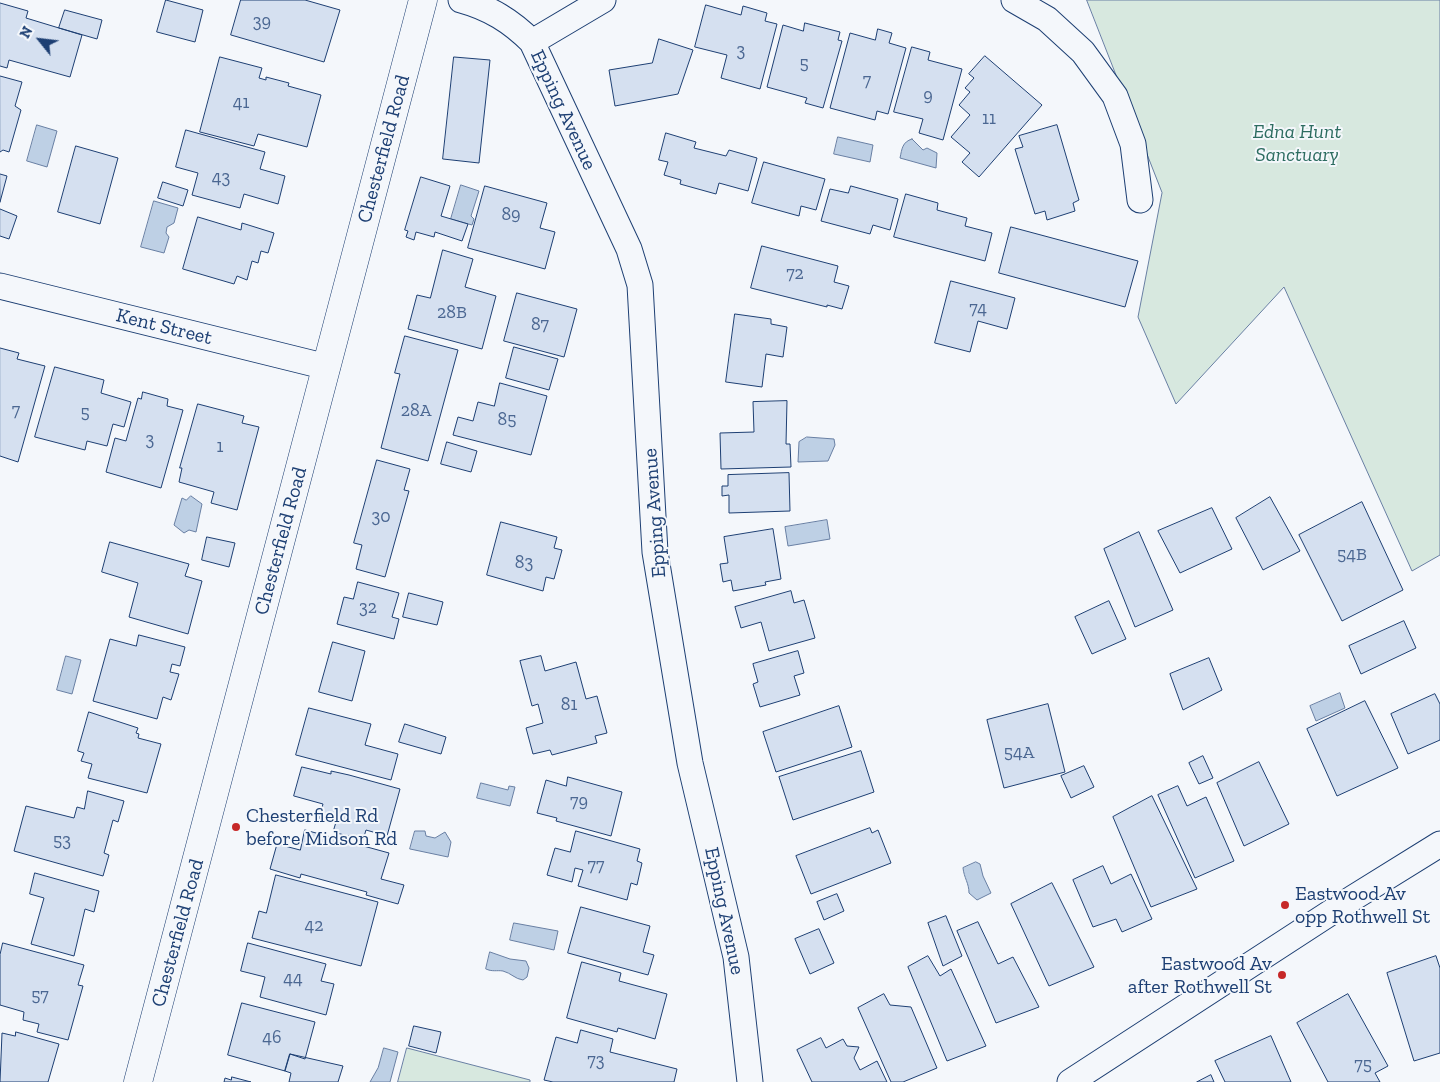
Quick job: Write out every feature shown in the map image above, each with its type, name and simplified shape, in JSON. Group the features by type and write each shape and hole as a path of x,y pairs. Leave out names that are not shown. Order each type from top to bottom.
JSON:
{"street":[{"name":"Chesterfield Road","path":"138,1082 423,0"},
{"name":"Epping Avenue","path":"461,0 495,12 516,26 532,42 629,249 640,285 655,552 690,763 736,957 750,1082"},
{"path":"532,42 603,0"},
{"path":"1014,0 1047,19 1083,52 1115,96 1133,144 1140,200"},
{"name":"Kent Street","path":"0,286 327,367"},
{"path":"1070,1082 1345,903 1440,844"}],"green space":[{"name":"Edna Hunt Sanctuary","path":"1087,0 1440,0 1440,555 1412,571 1284,287 1176,404 1138,317 1162,193"},
{"path":"407,1048 530,1080 530,1082 398,1082"}],"water":[{"path":"37,125 57,131 47,167 27,161"},
{"path":"838,137 873,145 870,162 834,154"},
{"path":"912,139 923,150 927,148 937,153 936,168 900,158 904,144"},
{"path":"461,185 479,191 471,216 474,219 472,225 451,219"},
{"path":"154,201 178,208 174,223 167,227 166,233 169,237 164,253 141,247"},
{"path":"807,437 834,439 835,445 828,461 798,462 799,442"},
{"path":"191,496 202,504 196,532 189,530 184,533 174,525 182,498 186,500"},
{"path":"827,520 830,539 788,546 785,527"},
{"path":"66,656 81,660 72,694 57,690"},
{"path":"1340,693 1345,708 1316,721 1310,706"},
{"path":"481,783 508,790 509,786 515,787 510,806 477,798"},
{"path":"415,831 425,831 426,836 435,838 445,832 451,842 448,857 410,849"},
{"path":"976,862 980,864 991,893 977,900 969,893 963,868"},
{"path":"514,923 558,931 554,950 510,940"},
{"path":"490,952 510,959 526,961 529,968 527,977 523,980 503,971 486,969"},
{"path":"384,1048 398,1052 390,1082 370,1082 378,1068"}],"building":[{"path":"166,0 203,10 195,42 157,32"},
{"path":"241,0 305,0 340,10 324,62 231,35"},
{"path":"0,3 28,11 26,18 82,35 70,77 9,60 7,68 0,66"},
{"path":"706,5 741,15 743,6 767,13 765,21 777,24 760,89 721,78 727,55 695,47"},
{"path":"65,10 102,20 97,39 59,28"},
{"path":"805,23 840,32 838,40 842,41 823,108 805,103 807,98 767,87 783,25 803,31"},
{"path":"878,29 892,33 889,43 906,48 888,114 877,111 875,120 830,108 850,33 875,40"},
{"path":"659,39 693,50 678,94 615,106 609,70 652,63"},
{"path":"912,47 930,52 928,60 962,69 943,140 919,133 923,119 894,112"},
{"path":"985,56 1042,105 979,177 962,162 970,153 951,137 970,115 959,105 970,92 965,88 974,78 969,74"},
{"path":"220,57 262,68 259,78 266,80 266,77 289,83 288,86 321,95 307,147 258,134 254,146 200,132"},
{"path":"454,57 490,60 479,163 443,159"},
{"path":"0,76 22,82 15,106 21,110 9,152 3,150 0,152"},
{"path":"1057,125 1079,200 1073,203 1075,211 1047,220 1045,211 1035,214 1015,149 1023,147 1019,136"},
{"path":"186,130 265,152 260,169 285,176 278,204 244,194 240,208 192,195 198,173 176,167"},
{"path":"666,133 696,142 694,148 726,156 729,150 757,158 748,191 719,183 716,194 680,184 681,180 664,175 668,162 659,160"},
{"path":"76,146 118,158 100,224 58,212"},
{"path":"764,162 825,179 816,210 801,206 799,216 752,203"},
{"path":"0,174 7,176 0,202"},
{"path":"421,177 450,186 441,216 468,224 462,241 435,232 434,237 416,232 414,240 406,237 408,231 405,230"},
{"path":"163,182 188,190 183,206 158,198"},
{"path":"485,186 547,203 540,228 555,232 545,269 468,248"},
{"path":"851,186 898,199 890,230 873,225 870,234 821,221 830,189 848,193"},
{"path":"906,194 938,203 937,210 967,218 965,226 992,233 985,261 894,237"},
{"path":"0,209 17,216 9,239 0,236"},
{"path":"198,217 241,230 242,223 274,233 268,253 261,251 258,263 252,261 247,280 237,276 234,284 183,269"},
{"path":"1011,227 1138,261 1125,307 999,273"},
{"path":"762,246 838,266 834,282 849,286 842,309 751,288"},
{"path":"443,250 473,259 465,287 496,296 482,349 408,329 417,295 430,298"},
{"path":"951,281 1015,298 1007,329 978,321 970,352 935,343"},
{"path":"517,293 577,309 564,357 504,341"},
{"path":"735,314 771,319 771,324 787,327 783,357 766,354 762,387 726,382"},
{"path":"405,336 458,350 428,461 381,448 400,374 395,373"},
{"path":"514,347 558,359 549,390 506,378"},
{"path":"0,348 19,353 17,359 45,366 18,462 0,456"},
{"path":"55,367 104,380 101,393 131,402 124,427 113,424 107,446 87,441 85,450 35,437"},
{"path":"500,383 547,396 531,455 453,435 458,417 473,421 478,402 494,406"},
{"path":"143,392 168,399 167,406 183,410 161,488 106,472 115,438 126,441 138,398 141,399"},
{"path":"787,401 786,444 790,444 791,467 721,469 720,433 754,432 753,402"},
{"path":"198,404 244,416 242,423 259,427 237,510 211,503 214,492 179,482 182,468 180,468"},
{"path":"447,442 477,451 471,472 441,464"},
{"path":"377,460 410,469 404,490 409,491 385,577 356,569 362,545 354,543"},
{"path":"789,473 790,511 729,513 729,495 722,496 722,486 728,486 728,475"},
{"path":"1270,497 1300,551 1263,570 1236,518"},
{"path":"1362,502 1403,590 1342,621 1299,535"},
{"path":"1212,508 1232,549 1180,573 1158,531"},
{"path":"501,522 557,537 554,548 562,550 554,579 546,577 543,591 487,575"},
{"path":"773,529 781,579 765,582 766,585 733,591 731,580 723,582 720,564 728,563 724,537"},
{"path":"1139,532 1173,610 1135,627 1104,549"},
{"path":"207,537 235,543 229,567 202,560"},
{"path":"110,542 189,564 185,576 202,581 188,634 129,617 138,583 102,572"},
{"path":"358,582 399,593 392,617 399,619 394,639 337,624 344,597 353,599"},
{"path":"791,591 794,603 804,600 815,638 769,651 761,622 741,628 735,607"},
{"path":"409,593 443,602 437,625 403,617"},
{"path":"1109,601 1126,639 1092,654 1075,617"},
{"path":"1404,621 1416,648 1361,674 1349,646"},
{"path":"139,635 185,647 180,666 172,664 170,672 179,674 171,700 163,697 157,719 93,701 110,639 136,646"},
{"path":"333,642 365,651 352,701 319,692"},
{"path":"798,651 804,673 794,676 800,695 760,707 753,684 758,682 753,664"},
{"path":"541,656 545,671 576,662 586,699 597,696 607,733 595,736 597,743 552,755 550,750 533,754 526,728 543,723 538,704 532,706 520,661"},
{"path":"1209,658 1222,690 1183,710 1170,674"},
{"path":"1435,694 1440,704 1440,740 1408,754 1391,714"},
{"path":"1365,701 1398,768 1337,796 1307,729"},
{"path":"1048,704 1065,772 1004,788 987,720"},
{"path":"839,706 852,747 776,772 763,732"},
{"path":"309,708 371,724 365,745 398,754 391,780 296,755"},
{"path":"89,712 138,728 136,733 139,734 138,738 161,744 147,793 88,778 92,764 81,761 84,753 78,751"},
{"path":"405,724 446,737 441,754 399,742"},
{"path":"861,751 874,792 793,820 779,777"},
{"path":"1203,756 1213,778 1199,784 1189,763"},
{"path":"1259,762 1289,824 1244,846 1217,783"},
{"path":"1084,766 1094,787 1071,798 1061,776"},
{"path":"302,767 331,774 331,771 349,775 400,789 387,836 366,830 363,840 333,832 336,822 319,818 323,804 294,796"},
{"path":"568,777 622,792 611,836 556,821 557,818 537,813 546,780 566,786"},
{"path":"1178,786 1187,806 1206,797 1234,861 1195,878 1158,795"},
{"path":"88,791 124,801 118,822 113,820 104,853 109,855 103,876 14,851 26,806 74,818 77,807 84,809"},
{"path":"1152,796 1197,889 1151,907 1113,817"},
{"path":"870,828 872,833 878,830 891,863 811,894 796,856"},
{"path":"305,830 389,853 381,879 404,885 398,904 366,895 367,892 301,874 300,878 270,869 277,844 300,850"},
{"path":"576,831 640,849 637,861 642,863 637,885 631,883 627,900 578,886 583,870 575,868 572,882 547,875 555,848 570,852"},
{"path":"1103,866 1111,884 1131,874 1152,919 1122,932 1116,919 1093,927 1073,880"},
{"path":"35,873 99,891 94,912 85,909 74,956 31,944 44,898 30,894"},
{"path":"276,875 378,902 361,966 252,938 259,911 266,913"},
{"path":"1052,883 1094,967 1049,986 1011,904"},
{"path":"837,894 844,911 824,920 817,902"},
{"path":"581,907 650,926 643,952 654,955 648,975 568,953"},
{"path":"946,916 962,956 943,966 928,923"},
{"path":"978,922 998,964 1013,957 1039,1007 996,1023 957,931"},
{"path":"819,929 834,963 810,974 795,939"},
{"path":"3,943 84,965 78,985 83,986 68,1040 37,1032 39,1024 23,1020 24,1012 0,1005 0,955"},
{"path":"248,943 326,964 321,981 334,984 326,1015 260,997 265,977 241,971"},
{"path":"928,956 940,976 951,969 986,1046 947,1061 908,967"},
{"path":"1436,956 1440,968 1440,1053 1414,1061 1387,973"},
{"path":"582,962 621,973 619,981 667,994 655,1039 618,1028 617,1032 567,1018"},
{"path":"884,994 890,1005 911,1007 937,1068 903,1082 891,1082 858,1008"},
{"path":"1348,994 1388,1066 1375,1073 1380,1082 1328,1082 1297,1023"},
{"path":"242,1003 315,1022 305,1059 290,1054 285,1071 228,1055"},
{"path":"414,1026 441,1032 436,1053 409,1046"},
{"path":"581,1030 613,1039 610,1052 677,1069 674,1082 553,1082 544,1080 556,1037 577,1043"},
{"path":"16,1032 59,1044 48,1082 0,1082 2,1033 15,1036"},
{"path":"1271,1036 1291,1082 1225,1082 1215,1061"},
{"path":"821,1038 826,1048 843,1039 847,1046 859,1047 854,1058 860,1070 877,1061 887,1082 812,1082 797,1050"},
{"path":"290,1054 343,1066 338,1082 289,1082 291,1073 285,1071"},
{"path":"1211,1075 1214,1082 1197,1082"},
{"path":"232,1077 251,1082 224,1082 225,1078 231,1080"}],"place":[{"name":"Chesterfield Rd before Midson Rd","path":"236,827"},
{"name":"Eastwood Av opp Rothwell St","path":"1285,905"},
{"name":"Eastwood Av after Rothwell St","path":"1282,975"}]}
